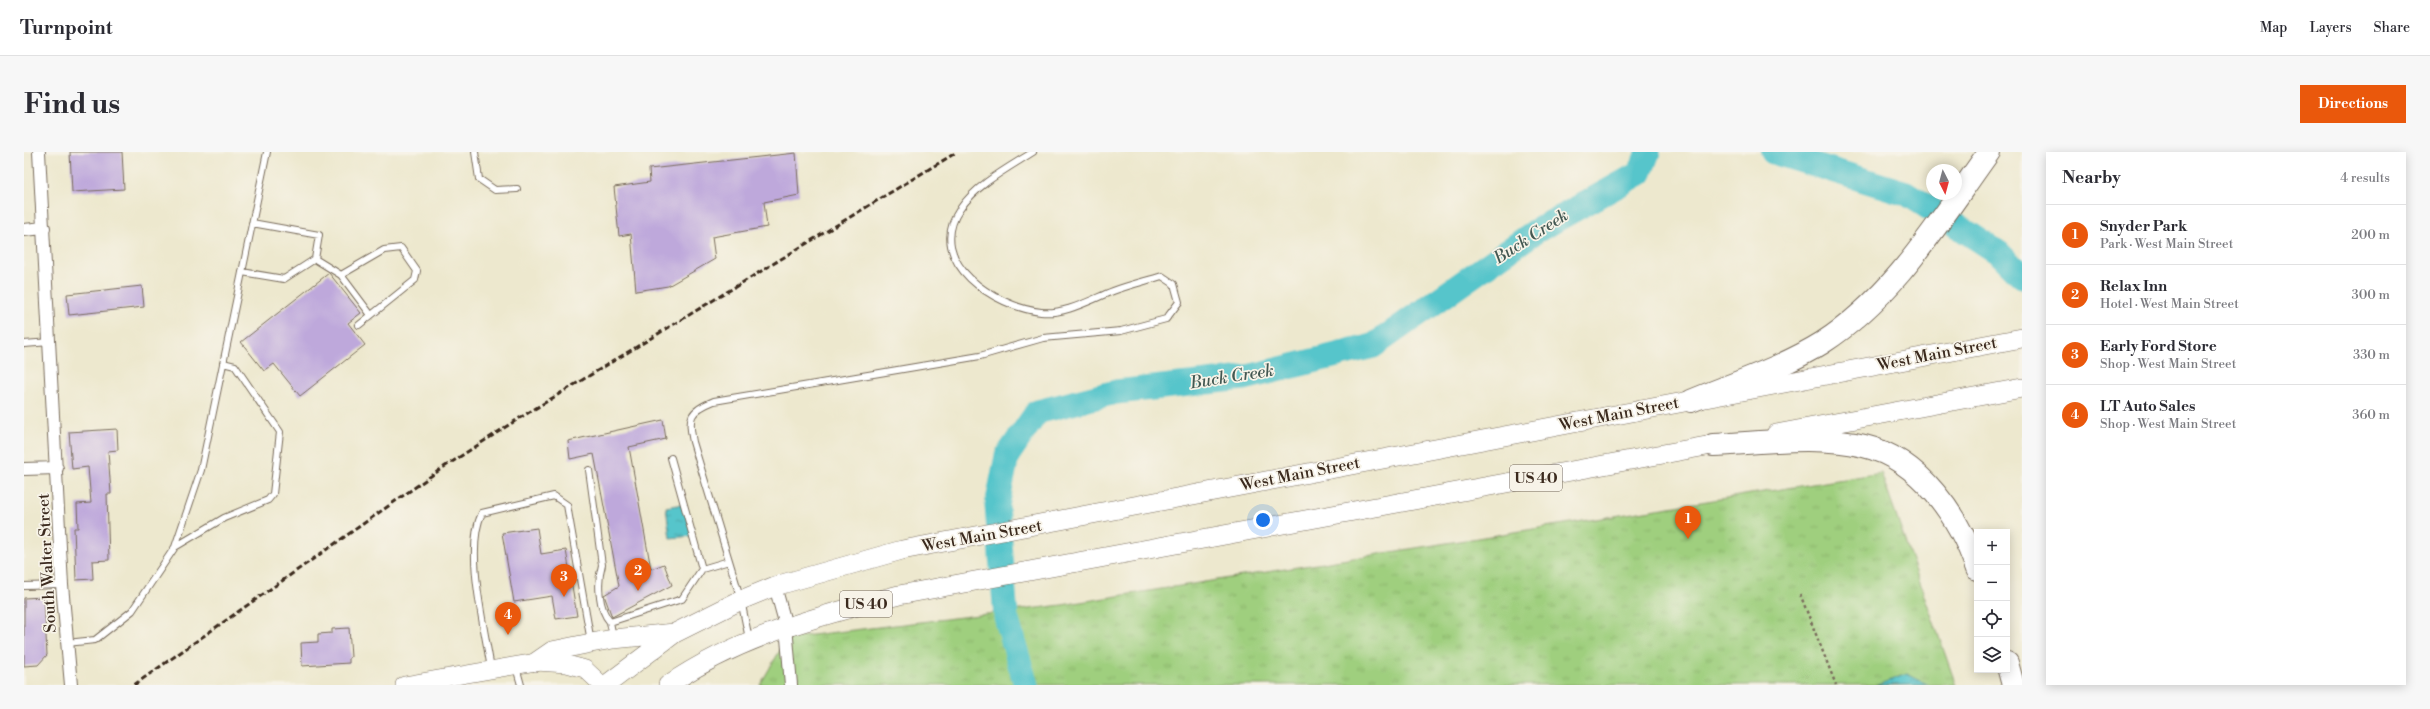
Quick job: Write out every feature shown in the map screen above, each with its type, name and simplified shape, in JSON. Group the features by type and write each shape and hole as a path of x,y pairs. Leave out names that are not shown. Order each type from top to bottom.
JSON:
{"highway":[{"path":"1691,401 1793,358 1820,344 1845,328 1875,302 1901,272 1983,160"},
{"path":"1713,445 1819,440 1865,446 1888,455 1926,482 1946,508 1959,529 1975,565"},
{"path":"2010,672 2014,685"}],"main road":[{"name":"West Main Street","path":"606,685 675,633 741,600 775,586 902,550 1058,522 1337,467 2022,338"},
{"name":"US 40","path":"668,685 686,673 749,640 786,626 899,595 947,588 2015,389"},
{"path":"536,662 552,651 591,643 612,630 675,633"}],"street":[{"name":"South Walter Street","path":"39,152 58,468 62,585 71,685"},
{"path":"24,230 44,228"},
{"path":"24,469 58,468"},
{"path":"775,586 786,626 791,685"},
{"path":"404,685 436,683 491,670 536,662 567,664 585,669 602,685"}],"lane":[{"path":"68,643 95,640 132,611 174,546 201,470 267,152"},
{"path":"475,152 479,178 495,190 517,189"},
{"path":"749,640 741,600 693,442 689,424 690,417 695,410 714,401 980,356 1043,338 1121,331 1166,319 1179,302 1174,284 1162,276 1067,308 1042,312 1025,309 993,296 979,288 965,275 956,263 950,237 954,222 960,209 998,174 1033,152"},
{"path":"242,272 284,279 315,259 319,235 252,223"},
{"path":"341,275 384,250 401,248 416,271 415,280 359,325"},
{"path":"315,259 341,275 372,315"},
{"path":"24,344 50,342"},
{"path":"174,546 224,518 268,500 273,494 280,432 235,366 222,363"},
{"path":"589,470 602,565 599,575 603,613 612,630 682,599 695,583 702,569 671,458"},
{"path":"491,670 476,568 475,542 478,523 482,513 554,496 567,504 591,643"},
{"path":"702,569 729,561"},
{"path":"24,586 62,585"},
{"path":"516,666 521,685"}],"path":[{"path":"1800,594 1836,685"}],"green space":[{"path":"1881,473 1956,685 760,685 787,638 1062,605"}],"water":[{"path":"683,504 693,536 670,538 666,507"},
{"path":"1907,674 1929,685 1877,685"}],"building":[{"path":"70,152 122,152 124,189 72,192"},
{"path":"796,153 799,195 764,202 767,227 712,237 715,259 668,286 636,291 631,234 619,236 614,187 650,182 649,169"},
{"path":"329,273 361,313 348,323 365,345 300,396 274,364 264,371 241,342"},
{"path":"142,286 144,307 69,315 67,294"},
{"path":"663,420 666,439 629,447 651,569 664,564 672,585 612,617 604,595 619,586 594,454 570,459 568,441"},
{"path":"117,429 118,450 108,451 111,494 107,494 109,560 92,561 93,579 76,580 74,528 78,528 77,504 91,503 88,467 72,469 69,432"},
{"path":"537,528 541,554 566,550 577,616 556,619 552,596 514,602 502,533"},
{"path":"44,597 47,655 38,665 24,666 24,598"},
{"path":"349,628 351,657 349,658 349,663 302,666 301,643 318,642 318,634 332,633 332,629"}],"waterway":[{"name":"Buck Creek","path":"1026,685 1006,617 997,506 1007,456 1037,412 1116,392 1244,378 1373,346 1536,231 1640,173 1648,152"},
{"path":"1773,152 1906,193 1999,253 2022,276"}],"railway":[{"path":"134,685 441,469 518,419 957,152"}],"place":[{"name":"Snyder Park","path":"1688,539"},
{"name":"Relax Inn","path":"638,591"},
{"name":"Early Ford Store","path":"564,597"},
{"name":"LT Auto Sales","path":"508,635"}]}
